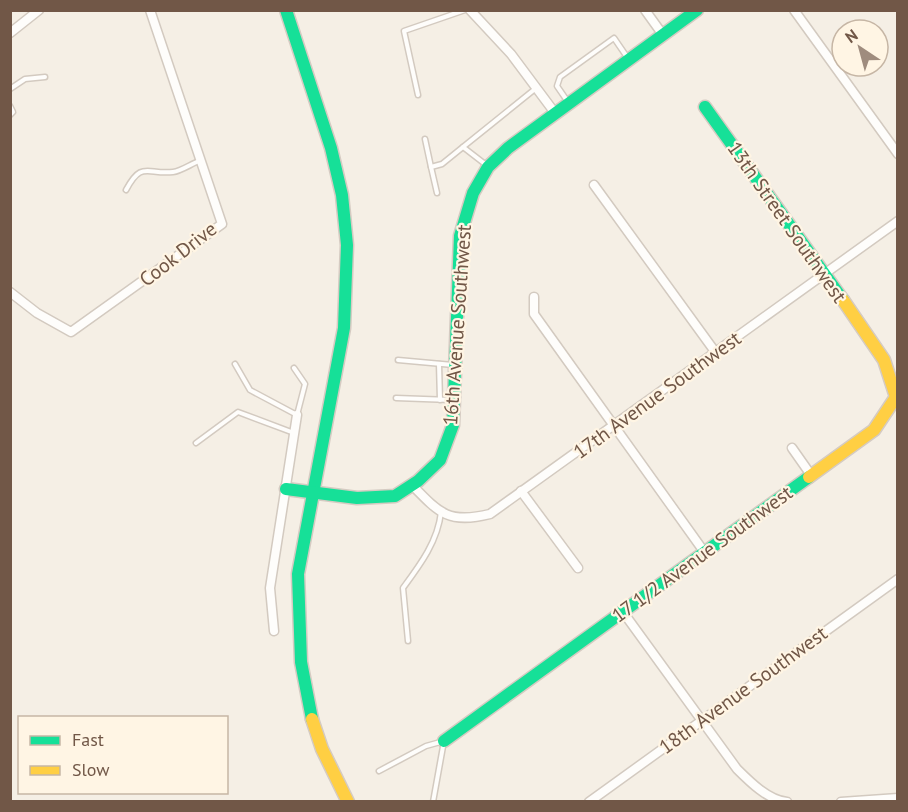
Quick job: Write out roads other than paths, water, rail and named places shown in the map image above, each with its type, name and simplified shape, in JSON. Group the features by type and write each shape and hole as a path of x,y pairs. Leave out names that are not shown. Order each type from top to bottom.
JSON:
{"street":[{"name":"Cook Drive","path":"10,292 37,313 71,332 222,224 150,10"},
{"path":"285,10 328,138 342,195 348,242 348,292 344,328 298,576 303,679 324,751 348,801"},
{"path":"471,10 511,54 555,113"},
{"path":"645,10 663,35"},
{"name":"16th Avenue Southwest","path":"286,489 357,498 395,496 440,460 453,425 460,236 467,207 488,167 508,148 697,10"},
{"path":"794,10 897,154"},
{"path":"10,33 36,11"},
{"name":"13th Street Southwest","path":"705,107 869,336"},
{"path":"594,185 716,353"},
{"name":"17th Avenue Southwest","path":"412,484 435,508 464,521 490,514 897,221"},
{"path":"534,297 534,314 705,553"},
{"name":"17 1/2 Avenue Southwest","path":"444,741 874,430 897,397 884,360 869,336"},
{"path":"274,631 270,588 297,415"},
{"path":"792,448 811,475"},
{"path":"521,491 578,568"},
{"name":"18th Avenue Southwest","path":"589,801 897,579"},
{"path":"623,612 751,783 779,801 787,801"},
{"path":"841,801 897,798"}],"lane":[{"path":"418,95 404,31 465,10"},
{"path":"569,104 557,86 560,77 614,38 629,60"},
{"path":"10,89 25,79 45,77"},
{"path":"430,167 442,164 536,88"},
{"path":"10,106 13,112 10,115"},
{"path":"425,139 437,193"},
{"path":"463,147 488,167"},
{"path":"126,190 134,174 140,171 173,172 200,160"},
{"path":"398,360 456,365"},
{"path":"235,364 250,390 297,415 305,384 294,368"},
{"path":"439,364 440,400"},
{"path":"396,398 454,400"},
{"path":"196,443 238,412 294,433"},
{"path":"408,641 403,588 426,556 440,525 441,511"},
{"path":"379,771 426,746 444,741 433,801"}]}
